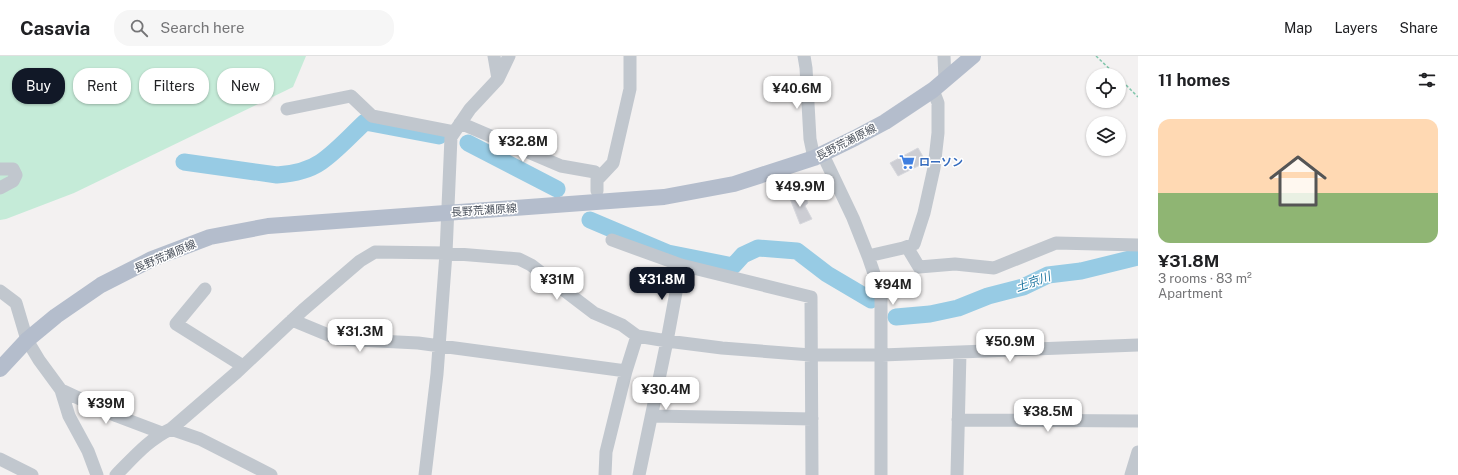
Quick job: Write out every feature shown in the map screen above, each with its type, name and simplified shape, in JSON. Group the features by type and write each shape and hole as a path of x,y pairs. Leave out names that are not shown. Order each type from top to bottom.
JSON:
{"main road":[{"name":"長野荒瀬原線","path":"0,369 27,340 56,316 101,285 152,259 210,238 268,226 664,197 734,184 819,156 885,122 933,90 973,56"}],"street":[{"path":"494,56 498,79"},
{"path":"425,475 439,346 446,253 451,137 470,109 498,79 509,56"},
{"path":"597,191 597,180 613,163 630,89 630,56"},
{"path":"804,56 808,90 810,139 868,256 881,294 881,475"},
{"path":"944,56 945,80"},
{"path":"868,256 914,244 924,214 934,168 938,133 938,103 933,90"},
{"path":"287,109 351,96 372,116 457,128 560,166 595,172 600,177"},
{"path":"0,169 13,169 16,175 13,181 0,188"},
{"path":"612,240 681,265 811,297 812,475"},
{"path":"907,247 919,267 955,264 994,268 1056,243 1138,244"},
{"path":"116,475 146,446 167,431 243,366 292,320 360,261 375,252 446,253 519,259 532,265 594,313 622,325 637,336 722,348 811,355 882,355 1138,345"},
{"path":"639,475 681,265"},
{"path":"205,289 176,324 243,366"},
{"path":"0,291 16,303 27,340 61,390 69,416 88,451 97,475"},
{"path":"292,320 338,339 418,343 626,372"},
{"path":"605,475 606,452 626,372 637,336"},
{"path":"957,475 960,352"},
{"path":"61,390 117,416 200,439 271,475"},
{"path":"652,416 812,419"},
{"path":"958,420 1138,421"},
{"path":"1131,475 1138,452"},
{"path":"0,459 32,475"}],"path":[{"path":"1096,56 1109,68"},
{"path":"1126,85 1138,97"}],"green space":[{"path":"0,56 306,56 293,87 274,96 274,68 217,68 217,104 258,104 74,193 0,220"}],"building":[{"path":"918,148 926,162 898,176 890,163"},
{"path":"799,191 802,199 806,198 808,203 805,206 812,219 800,224 789,196"}],"waterway":[{"path":"184,162 283,175 305,170 321,162 365,122 439,136"},
{"path":"468,143 557,189"},
{"path":"590,220 668,253 733,266 743,255 758,248 797,251 827,274 871,300"},
{"name":"土京川","path":"896,317 930,314 958,308 988,296 1023,287 1048,275 1081,271 1138,257"}],"place":[{"name":"ローソン","path":"907,162"}]}
